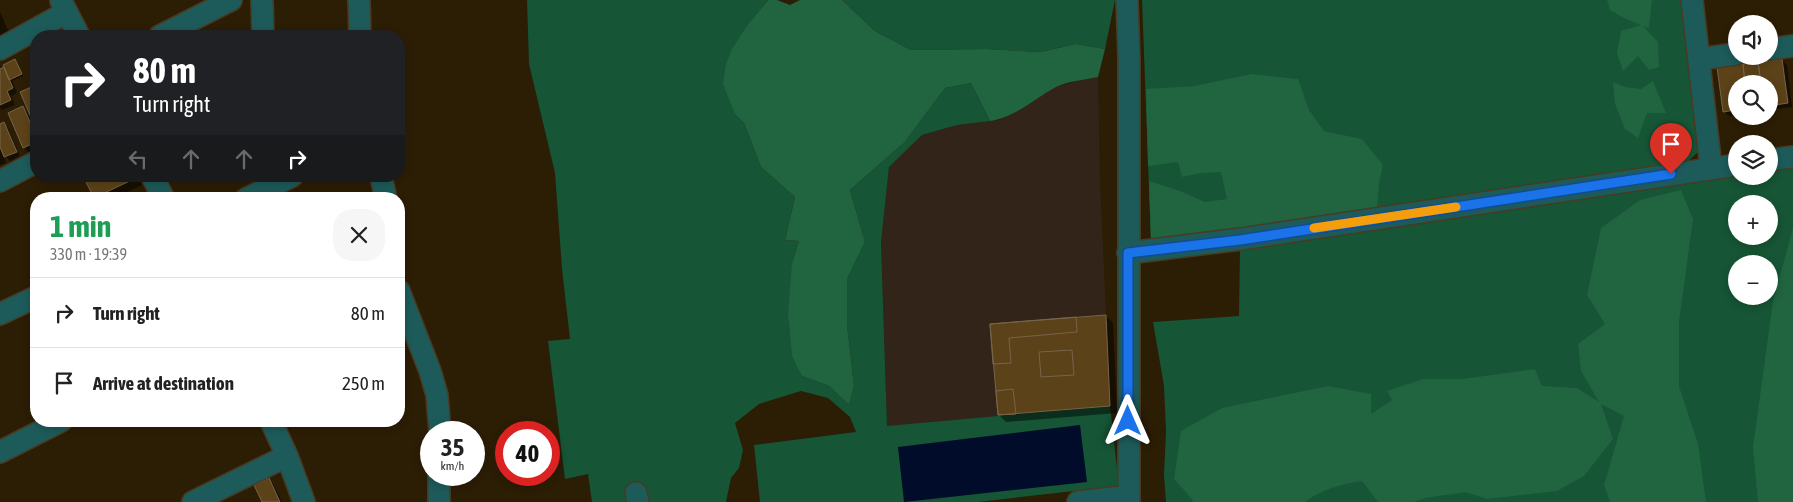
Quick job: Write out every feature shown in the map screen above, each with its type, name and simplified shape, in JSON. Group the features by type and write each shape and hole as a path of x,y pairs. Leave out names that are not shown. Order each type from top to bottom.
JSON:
{"street":[{"path":"172,30 232,0"},
{"path":"262,0 263,30"},
{"path":"359,0 360,30"},
{"path":"1078,502 1129,499 1129,58 1127,0"},
{"path":"1692,0 1710,168"},
{"path":"0,49 64,6 76,30"},
{"path":"1778,48 1793,46"},
{"path":"1699,59 1728,55"},
{"path":"1778,159 1793,157"},
{"path":"0,181 30,165"},
{"path":"1128,253 1240,240 1728,166"},
{"path":"260,192 280,182"},
{"path":"0,314 30,300"},
{"path":"405,306 430,370 437,395 439,421"},
{"path":"0,452 49,427"},
{"path":"274,427 304,502"},
{"path":"193,502 287,456"},
{"path":"438,486 439,502"}],"shaded area":[{"path":"1098,77 1100,180 1110,406 887,427 881,242 889,167 922,135 957,125 999,120 1058,86"}],"green space":[{"path":"527,0 768,0 748,24 735,114 744,123 761,167 795,197 785,240 799,241 792,263 802,376 829,386 849,405 854,386 847,324 847,279 865,242 850,190 905,142 945,88 971,83 990,121 957,125 922,135 889,167 881,242 887,426 1110,406 1119,486 977,502 760,502 754,445 856,432 850,417 828,398 801,391 759,404 735,423 743,450 739,468 731,478 726,502 592,502 588,474 565,479 560,421 558,421 548,341 570,339 562,269 555,173 529,64"},
{"path":"768,0 777,0 790,5 800,0 842,0 875,31 911,50 986,49 1041,52 1075,44 1105,49 1098,77 1056,87 1016,112 999,119 990,121 971,83 945,88 905,142 850,190 865,242 847,279 847,324 854,386 849,405 829,386 802,376 792,356 788,313 792,263 799,241 785,240 795,197 761,167 744,123 735,114 723,84 726,64 732,49 748,24"},
{"path":"842,0 1115,0 1105,49 1075,44 1041,52 986,49 911,50 875,31"},
{"path":"1142,0 1686,0 1698,152 1683,166 1151,242"},
{"path":"1607,0 1652,0 1649,28 1643,26 1658,42 1659,67 1649,70 1638,56 1623,71 1617,53 1621,31 1641,25 1610,10"},
{"path":"1252,74 1298,79 1309,110 1324,131 1362,139 1383,165 1379,183 1377,210 1151,242 1149,181 1180,191 1205,202 1227,199 1221,172 1201,173 1182,177 1178,162 1148,166 1146,89 1194,86"},
{"path":"1653,81 1666,113 1647,113 1638,138 1625,129 1615,104 1613,82 1625,87 1641,89"},
{"path":"1793,168 1793,502 1166,502 1164,475 1166,431 1164,386 1153,322 1239,316 1240,247 1320,235 1420,224 1450,216 1728,175 1728,185 1778,185 1778,170"},
{"path":"1681,190 1693,219 1679,322 1679,386 1698,444 1706,502 1610,502 1604,485 1624,416 1601,404 1613,439 1584,476 1557,491 1487,499 1466,492 1425,498 1414,502 1378,502 1362,481 1332,488 1305,502 1193,502 1174,479 1181,431 1222,408 1328,386 1371,394 1371,414 1392,400 1387,391 1423,379 1462,379 1535,369 1542,386 1577,388 1599,402 1581,371 1578,344 1605,324 1587,295 1601,228 1640,200"},
{"path":"1793,228 1793,502 1758,502 1753,447 1772,305 1778,305 1778,283"}],"water":[{"path":"1080,425 1087,482 904,502 898,447"}],"building":[{"path":"15,59 22,74 9,80 3,65"},
{"path":"1782,59 1788,103 1778,105 1778,75 1760,75 1758,65 1778,65 1778,60"},
{"path":"1743,65 1758,65 1760,75 1744,75"},
{"path":"1743,65 1744,75 1728,75 1728,111 1723,112 1717,67"},
{"path":"4,67 13,88 7,91 11,100 0,105 0,69"},
{"path":"30,88 30,115 20,92"},
{"path":"23,106 30,122 30,145 23,148 8,113"},
{"path":"4,122 17,152 4,157 0,147 0,124"},
{"path":"86,182 128,182 107,192 91,192"},
{"path":"1106,315 1110,406 998,415 990,324"},
{"path":"1076,317 1077,332 1009,338 1011,363 993,364 990,324"},
{"path":"1072,350 1074,375 1041,377 1039,352"},
{"path":"1013,389 1016,414 998,415 996,391"},
{"path":"269,478 280,502 262,502 254,485"}],"slow traffic":[{"path":"1314,228 1456,207"}],"route":[{"path":"1128,421 1128,253 1240,240 1671,174"}]}
